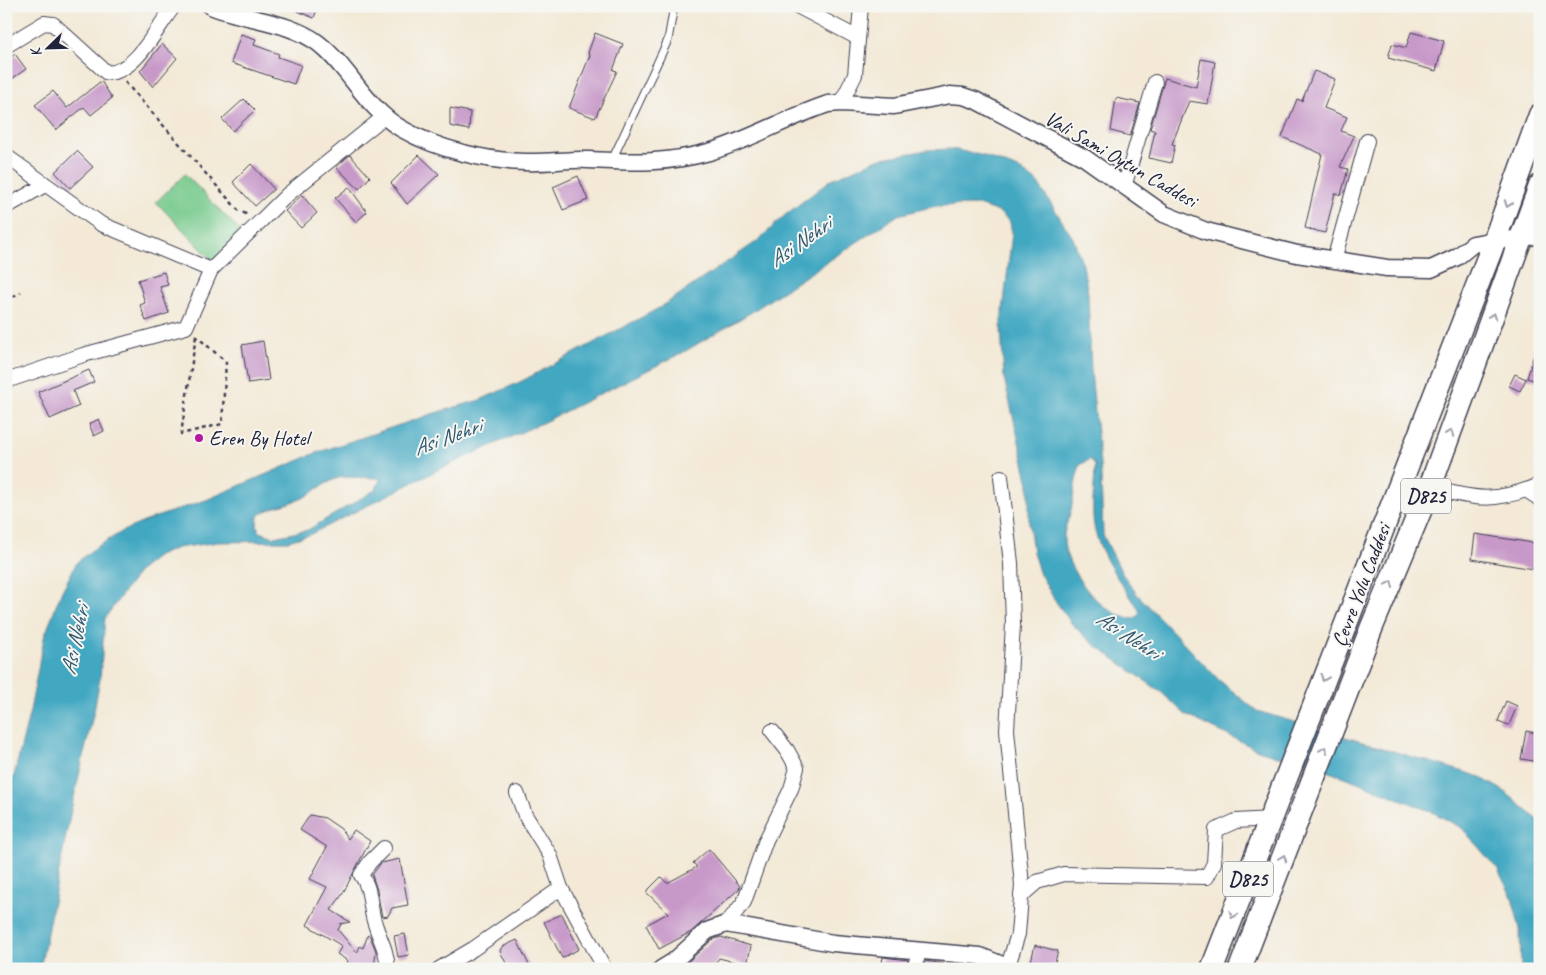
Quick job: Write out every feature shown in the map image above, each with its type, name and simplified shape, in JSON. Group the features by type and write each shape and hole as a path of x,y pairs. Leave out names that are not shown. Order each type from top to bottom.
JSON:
{"highway":[{"name":"Çevre Yolu Caddesi","path":"1212,969 1271,819 1280,788 1349,617 1495,240 1540,115"},
{"name":"Çevre Yolu Caddesi","path":"1240,969 1371,629 1530,237 1540,186"}],"street":[{"path":"6,46 44,23 53,24 107,73 117,73 125,68 145,47 174,6"},
{"name":"Vali Sami Oytun Caddesi","path":"211,6 296,32 316,42 331,54 385,116 413,135 456,150 485,157 525,162 588,160 611,162 661,161 709,152 814,109 842,103 894,106 944,96 963,96 975,100 1084,158 1164,214 1206,231 1268,248 1387,268 1431,270 1457,257 1473,244 1530,237"},
{"path":"797,6 858,38"},
{"path":"842,103 855,75 861,6"},
{"path":"1124,187 1155,82"},
{"path":"6,381 83,355 191,331 211,270 287,195 385,116"},
{"path":"1334,260 1367,141"},
{"path":"6,156 101,224 211,270"},
{"path":"6,207 45,185"},
{"path":"661,969 674,961 707,931 726,924 833,943 980,956 1010,968 1018,934 1022,885 1007,730 1012,624 1011,563 1001,477"},
{"path":"1430,487 1469,498 1485,498 1526,490 1540,485"},
{"path":"1526,490 1540,499"},
{"path":"726,924 744,902 766,840 792,789 797,768 788,750 772,731"},
{"path":"517,793 525,815 550,855 561,888 605,969"},
{"path":"1021,896 1037,882 1064,874 1207,877 1214,863 1216,830 1236,821 1271,819"},
{"path":"384,848 370,862 361,876 366,882 374,924 386,948 388,969"},
{"path":"440,969 473,949 561,888"},
{"path":"914,969 919,952"}],"lane":[{"path":"611,162 668,40 674,6"}],"path":[{"path":"117,73 238,210 259,222"},
{"path":"6,301 21,292"},
{"path":"191,331 226,362 222,424 181,434 191,331"}],"green space":[{"path":"185,174 242,233 213,261 156,202"}],"water":[{"name":"Asi Nehri","path":"952,149 984,156 1021,170 1037,182 1073,238 1083,265 1088,294 1091,371 1101,475 1103,535 1123,575 1137,594 1219,680 1257,711 1478,776 1504,791 1536,818 1540,823 1540,969 1521,969 1520,929 1512,897 1498,870 1462,828 1432,812 1345,777 1258,750 1186,715 1161,692 1092,643 1072,624 1054,599 1039,572 1033,552 1029,523 1029,484 1004,378 1001,328 1012,233 1010,222 999,212 978,205 936,206 898,215 750,313 682,353 544,422 440,469 309,535 288,541 218,542 177,548 158,556 139,571 105,618 100,679 71,810 40,969 6,969 6,808 30,711 44,638 60,595 77,562 92,550 123,531 153,518 206,500 316,453 480,400 520,382 661,307 759,240 784,216 832,179 878,159 927,150","holes":["1090,459 1095,465 1093,506 1095,531 1107,561 1137,606 1140,613 1135,618 1123,616 1110,610 1098,601 1077,576 1065,549 1064,534 1071,510 1078,471 1080,465","342,477 378,478 380,480 376,489 308,530 274,537 260,532 257,526 258,516 303,498"]}],"building":[{"path":"286,6 318,6 314,18"},
{"path":"1411,32 1444,41 1436,71 1388,58 1392,44 1406,48"},
{"path":"595,33 623,44 613,70 617,71 595,118 569,108 590,55 588,53"},
{"path":"241,34 256,39 254,45 279,54 278,57 301,65 294,84 231,63"},
{"path":"162,44 177,58 153,87 140,71"},
{"path":"15,54 26,69 6,83 6,60"},
{"path":"1201,59 1215,62 1208,104 1189,101 1172,144 1175,145 1171,163 1149,158 1155,131 1150,129 1165,78 1196,87"},
{"path":"1314,71 1335,79 1324,108 1347,117 1341,131 1354,136 1340,167 1348,169 1341,195 1335,193 1325,233 1305,228 1322,154 1282,137 1297,99 1302,101"},
{"path":"101,81 112,98 91,115 84,107 56,130 35,105 53,91 67,108"},
{"path":"1116,98 1140,103 1130,136 1111,131"},
{"path":"244,99 255,110 233,131 222,119"},
{"path":"450,108 470,112 469,130 450,126"},
{"path":"77,151 93,167 70,188 55,172"},
{"path":"350,155 370,177 359,189 336,167"},
{"path":"419,155 439,174 407,204 391,183"},
{"path":"251,164 274,189 255,206 233,182"},
{"path":"578,176 588,200 563,210 553,187"},
{"path":"349,187 367,212 356,222 335,198"},
{"path":"302,195 317,213 301,228 285,211"},
{"path":"164,272 168,285 160,287 169,313 146,321 140,305 145,303 138,280"},
{"path":"263,341 269,380 248,383 242,345"},
{"path":"1537,345 1540,346 1540,382 1527,378"},
{"path":"89,370 94,382 73,391 79,406 50,419 38,392"},
{"path":"1515,374 1526,379 1520,391 1509,386"},
{"path":"99,419 104,431 94,436 89,424"},
{"path":"1475,534 1540,544 1540,570 1472,559"},
{"path":"1506,701 1517,706 1509,725 1498,721"},
{"path":"1526,731 1540,734 1540,762 1521,759"},
{"path":"310,815 325,818 341,829 348,839 354,830 370,841 342,895 331,910 350,922 340,924 338,930 357,953 360,946 363,948 368,935 370,936 376,951 374,969 343,969 348,961 337,954 342,946 307,925 327,887 310,879 327,847 300,830"},
{"path":"709,849 740,886 739,889 691,932 659,949 646,925 668,913 646,892 661,877 667,883 697,867 693,863"},
{"path":"400,859 408,905 392,908 388,916 382,917 372,875 381,863"},
{"path":"562,914 579,949 562,958 544,922"},
{"path":"405,934 409,955 398,957 394,936"},
{"path":"721,937 751,946 747,965 719,958 711,969 680,969 712,940"},
{"path":"517,940 531,969 509,969 500,951 502,947"},
{"path":"1035,945 1058,951 1053,969 1029,969"},
{"path":"883,957 908,960 905,969 881,969"},
{"path":"925,961 944,964 944,969 923,969"}],"place":[{"name":"Eren By Hotel","path":"199,438"}]}
